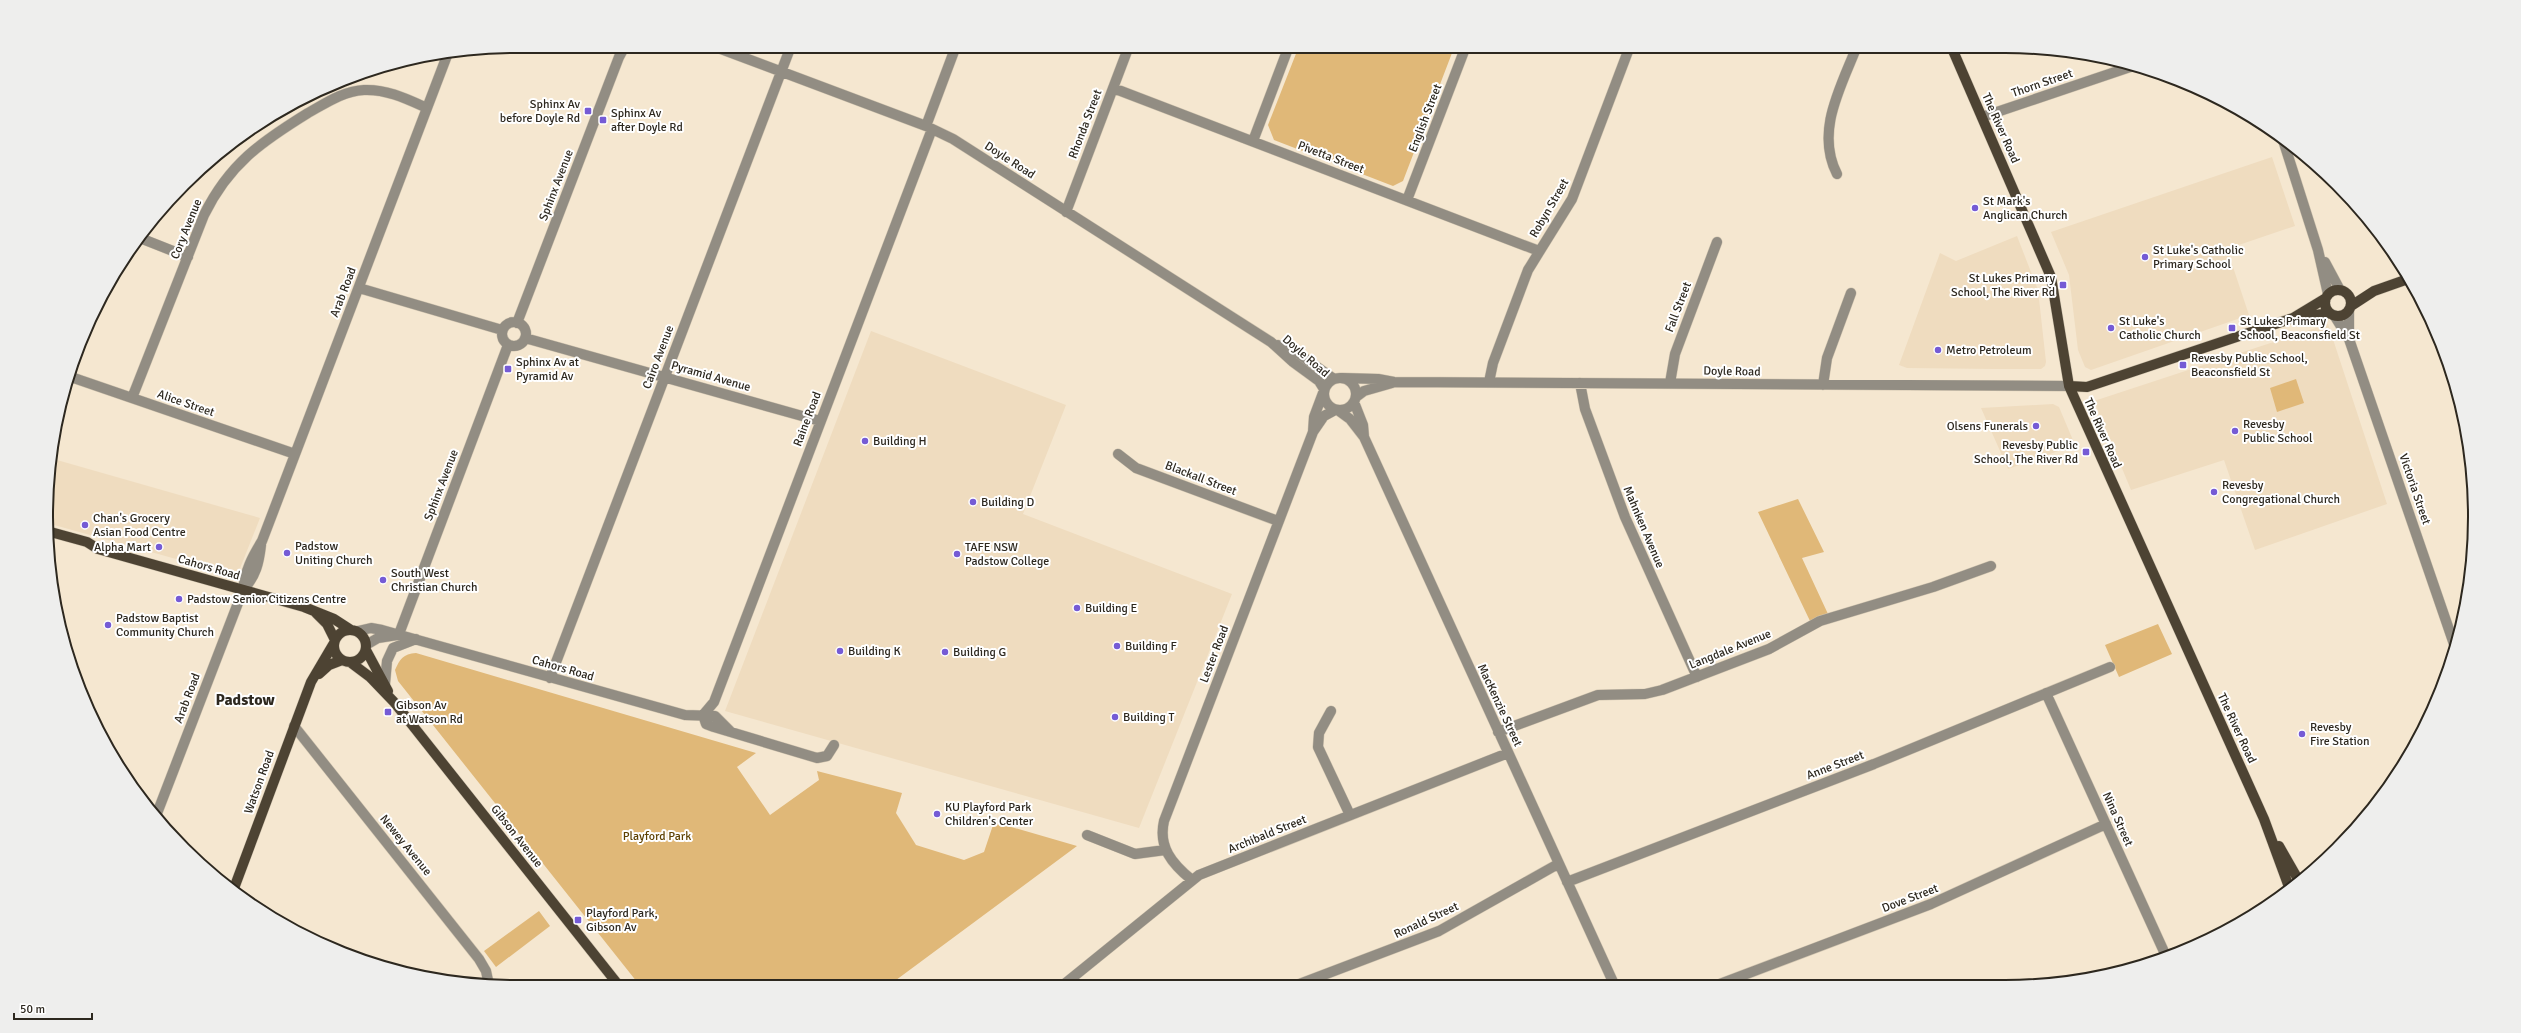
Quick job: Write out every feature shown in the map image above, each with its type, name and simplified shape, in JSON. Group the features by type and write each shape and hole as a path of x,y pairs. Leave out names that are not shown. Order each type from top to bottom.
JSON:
{"main road":[{"name":"The River Road","path":"1954,53 2051,277 2068,386 2264,819 2288,883"},
{"path":"2293,318 2327,296 2343,292 2374,291 2404,281"},
{"path":"2068,386 2087,387 2293,318 2332,314 2342,315 2374,291"},
{"path":"2343,292 2350,308"},
{"path":"2327,296 2325,306 2332,314"},
{"name":"Cahors Road","path":"54,533 87,542 98,549"},
{"name":"Cahors Road","path":"54,540 85,548 98,549 312,610 334,619 354,630"},
{"name":"Cahors Road","path":"312,610 327,624 335,642"},
{"path":"354,630 363,636 366,648 360,658 346,661 335,651 335,642 342,632 354,630"},
{"name":"Watson Road","path":"235,885 311,682 335,642"},
{"name":"Gibson Avenue","path":"366,648 394,702"},
{"name":"Watson Road","path":"311,682 329,665 346,661"},
{"name":"Gibson Avenue","path":"346,661 370,677 394,702 614,980"},
{"name":"The River Road","path":"2264,819 2296,876"}],"street":[{"name":"Sphinx Avenue","path":"517,323 620,53"},
{"name":"Doyle Road","path":"732,53 929,127 953,139 1271,342 1299,354 1338,378 1378,379 1394,382 2068,386"},
{"name":"Cairo Avenue","path":"550,678 789,53"},
{"name":"Raine Road","path":"703,715 714,702 929,127 954,53"},
{"name":"Rhonda Street","path":"1066,212 1126,53"},
{"path":"1253,141 1287,53"},
{"name":"English Street","path":"1408,200 1463,53"},
{"name":"Robyn Street","path":"1488,382 1492,363 1528,270 1572,199 1627,53"},
{"path":"1837,174 1829,154 1828,126 1854,53"},
{"name":"Arab Road","path":"158,810 243,590 250,560 262,540 446,59"},
{"name":"Thorn Street","path":"1982,117 2124,69"},
{"name":"Pivetta Street","path":"1113,88 1539,251"},
{"name":"Cory Avenue","path":"132,398 204,215 223,182 249,153 279,131 330,100 351,92 362,90 387,92 427,108"},
{"path":"2286,148 2318,250 2327,296"},
{"path":"145,240 188,257"},
{"name":"Fall Street","path":"1670,383 1675,354 1717,242"},
{"path":"2318,250 2343,292"},
{"path":"359,288 502,330"},
{"path":"1823,385 1826,358 1851,293"},
{"name":"Victoria Street","path":"2350,308 2350,339"},
{"name":"Victoria Street","path":"2332,314 2350,339 2452,637"},
{"path":"517,323 525,331 525,338 520,345 508,345 502,339 502,330 507,324 517,323"},
{"name":"Pyramid Avenue","path":"525,338 665,376 820,421"},
{"name":"Doyle Road","path":"1271,342 1293,362 1319,381 1324,391"},
{"name":"Sphinx Avenue","path":"399,634 508,345"},
{"name":"Alice Street","path":"75,378 295,454"},
{"path":"1338,378 1353,384 1355,400 1348,408 1337,410 1326,403 1324,391 1328,383 1338,378"},
{"name":"Doyle Road","path":"1355,400 1364,391 1394,382"},
{"name":"Mahnken Avenue","path":"1580,383 1585,409 1622,511 1697,677"},
{"name":"Lester Road","path":"1313,432 1314,417 1324,391"},
{"name":"MacKenzie Street","path":"1355,400 1363,425 1364,438"},
{"name":"Lester Road","path":"1192,880 1176,866 1165,850 1162,833 1166,814 1313,432 1324,416 1337,410"},
{"name":"MacKenzie Street","path":"1337,410 1350,419 1364,438 1611,980"},
{"name":"Blackall Street","path":"1118,454 1136,468 1278,521"},
{"name":"Langdale Avenue","path":"1498,732 1598,695 1654,693 1769,649 1820,621 1933,587 1991,566"},
{"name":"Cahors Road","path":"354,630 377,628 685,716 692,717 703,715"},
{"name":"Cahors Road","path":"366,648 378,638 399,634"},
{"path":"385,684 387,661 393,648 399,644 416,639"},
{"name":"Anne Street","path":"1567,882 1863,768 2110,667"},
{"name":"Nina Street","path":"2046,693 2164,951"},
{"path":"1331,711 1319,733 1318,747 1350,815"},
{"path":"703,715 706,724 817,758 827,756 834,745"},
{"name":"Newey Avenue","path":"294,726 479,959 486,971 488,979"},
{"name":"Archibald Street","path":"1069,980 1192,880 1350,815 1508,753"},
{"name":"Dove Street","path":"1731,980 1931,904 2106,824"},
{"path":"1087,835 1135,854 1165,850"},
{"name":"Ronald Street","path":"1310,980 1439,931 1558,864"}],"shaded area":[{"name":"St Luke's Catholic Primary School","path":"2272,157 2295,226 2227,249 2249,315 2091,370 2085,367 2078,350 2069,275 2051,232"},
{"path":"2017,236 2038,290 2046,362 2045,366 2041,369 1995,369 1907,368 1899,365 1940,253 1956,261"},
{"name":"Revesby Public School","path":"2328,324 2387,504 2255,550 2224,460 2131,490 2094,401"},
{"name":"TAFE NSW Padstow College","path":"871,331 1066,405 1023,514 1232,594 1139,828 725,711"},
{"path":"2053,404 2059,407 2075,445 2008,469 1981,408"},
{"path":"57,460 260,518 237,576 53,525 54,486"}],"green space":[{"path":"1296,53 1452,53 1403,181 1393,186 1274,140 1268,125"},
{"path":"2296,379 2304,403 2277,412 2270,388"},
{"path":"1798,499 1824,552 1802,558 1828,614 1810,621 1758,512"},
{"path":"2158,624 2172,654 2119,677 2105,645"},
{"name":"Playford Park","path":"416,653 756,753 737,767 770,815 819,780 817,771 902,793 896,813 916,845 964,860 984,852 994,822 1077,846 896,980 635,980 398,681 395,670 402,658"},
{"path":"539,911 550,926 496,967 484,951"}],"place":[{"name":"Sphinx Av before Doyle Rd","path":"588,111"},
{"name":"Sphinx Av after Doyle Rd","path":"603,120"},
{"name":"St Mark's Anglican Church","path":"1975,208"},
{"name":"St Luke's Catholic Primary School","path":"2145,257"},
{"name":"St Lukes Primary School, The River Rd","path":"2063,285"},
{"name":"St Luke's Catholic Church","path":"2111,328"},
{"name":"St Lukes Primary School, Beaconsfield St","path":"2232,328"},
{"name":"Metro Petroleum","path":"1938,350"},
{"name":"Revesby Public School, Beaconsfield St","path":"2183,365"},
{"name":"Sphinx Av at Pyramid Av","path":"508,369"},
{"name":"Olsens Funerals","path":"2036,426"},
{"name":"Revesby Public School","path":"2235,431"},
{"name":"Building H","path":"865,441"},
{"name":"Revesby Public School, The River Rd","path":"2086,452"},
{"name":"Revesby Congregational Church","path":"2214,492"},
{"name":"Building D","path":"973,502"},
{"name":"Chan's Grocery Asian Food Centre","path":"85,525"},
{"name":"Alpha Mart","path":"159,547"},
{"name":"Padstow Uniting Church","path":"287,553"},
{"name":"TAFE NSW Padstow College","path":"957,554"},
{"name":"South West Christian Church","path":"383,580"},
{"name":"Padstow Senior Citizens Centre","path":"179,599"},
{"name":"Building E","path":"1077,608"},
{"name":"Padstow Baptist Community Church","path":"108,625"},
{"name":"Building F","path":"1117,646"},
{"name":"Building K","path":"840,651"},
{"name":"Building G","path":"945,652"},
{"name":"Gibson Av at Watson Rd","path":"388,712"},
{"name":"Building T","path":"1115,717"},
{"name":"Revesby Fire Station","path":"2302,734"},
{"name":"KU Playford Park Children's Center","path":"937,814"},
{"name":"Playford Park, Gibson Av","path":"578,920"}],"district":[{"name":"Padstow","path":"245,699"}]}
